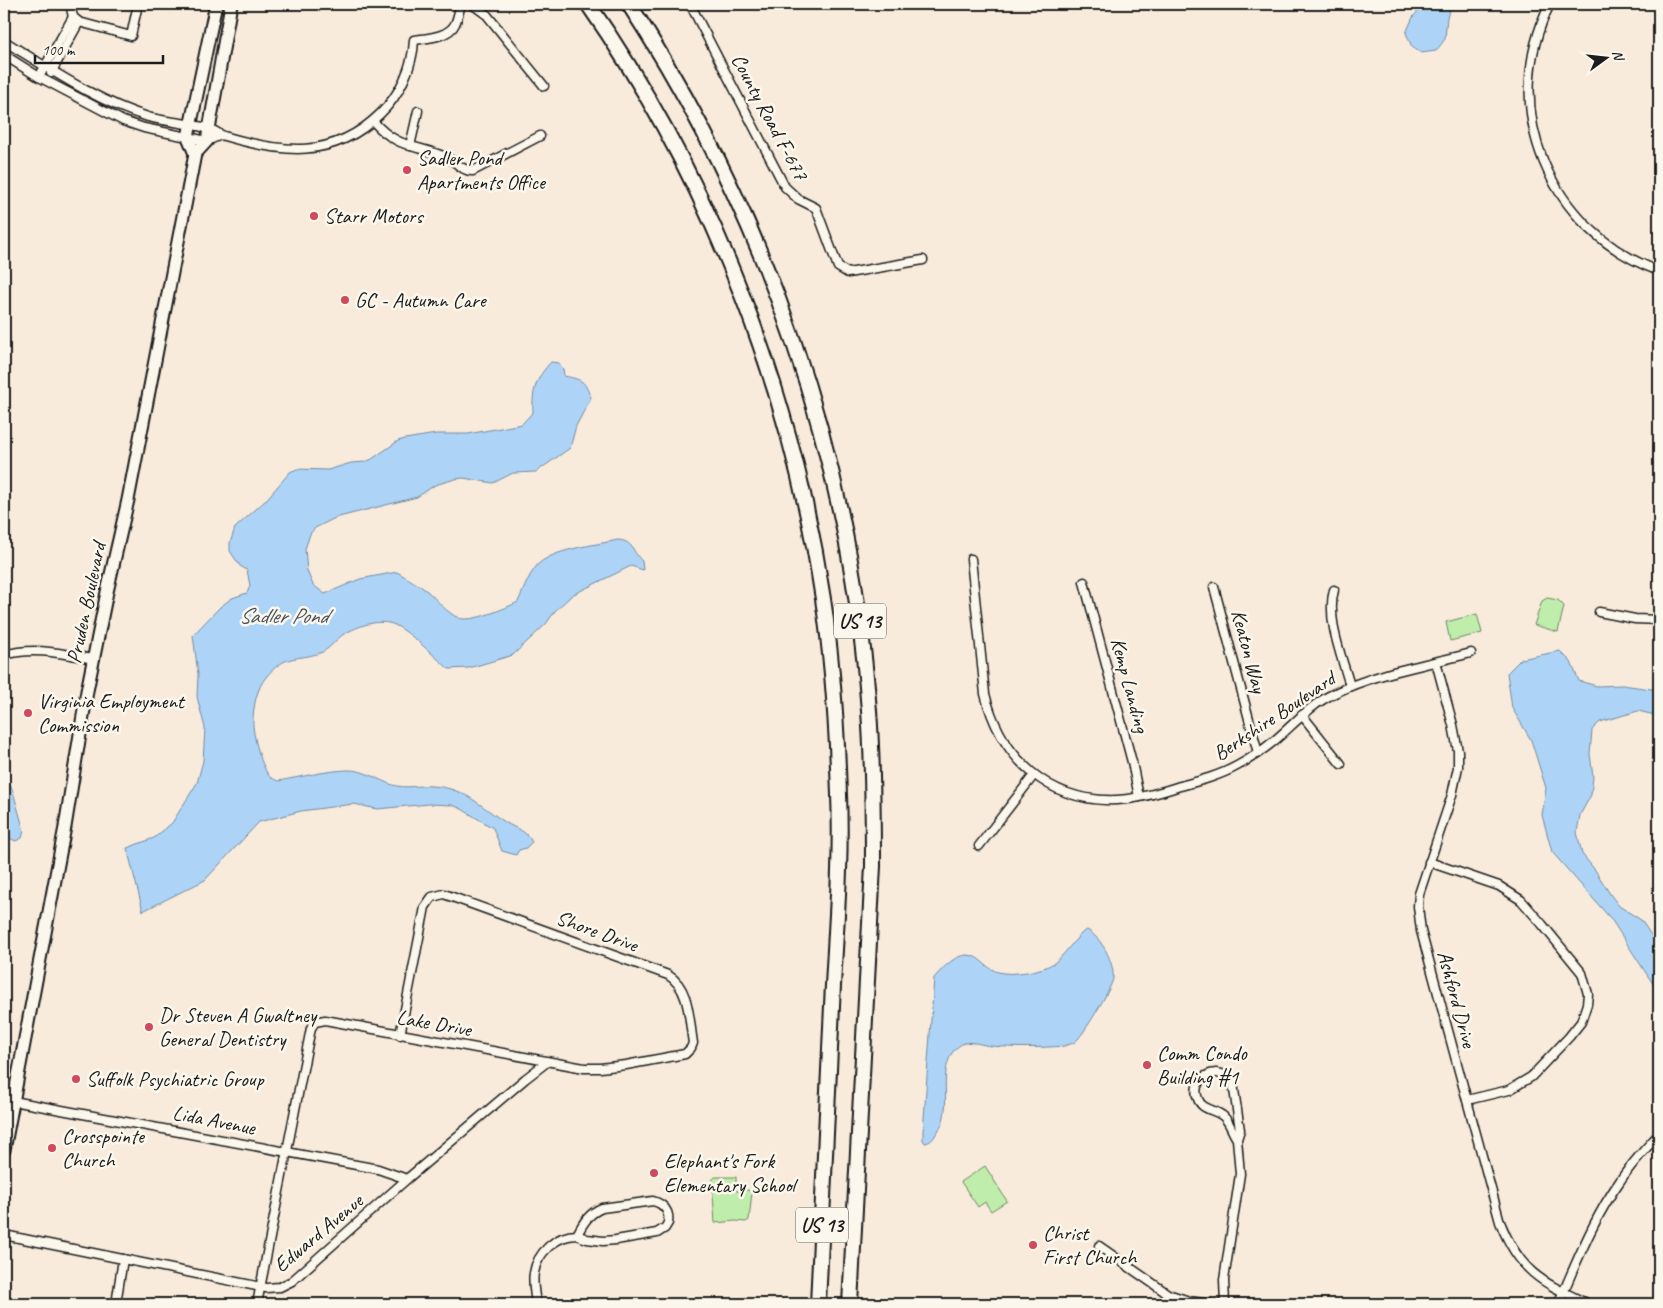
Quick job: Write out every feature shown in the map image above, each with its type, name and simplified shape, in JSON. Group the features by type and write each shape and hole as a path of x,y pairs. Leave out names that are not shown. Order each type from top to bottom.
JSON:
{"highway":[{"path":"580,4 644,94"},
{"name":"US 13","path":"588,4 622,55 678,155 727,260 773,385 794,462 814,550 835,703 840,799 837,912 818,1304"},
{"name":"US 13","path":"629,4 670,70 717,156 768,270 786,316 810,391 826,447 849,552 858,611 869,710 873,806 873,866 850,1304"},
{"path":"633,4 646,30"},
{"path":"853,1252 856,1304"},
{"path":"811,1304 819,1272"}],"main road":[{"path":"195,154 189,131 216,4"},
{"path":"195,154 207,141 232,4"},
{"name":"Pruden Boulevard","path":"4,1150 94,659 128,500 195,154"}],"street":[{"path":"42,79 76,20 70,4"},
{"path":"76,20 131,36 138,4"},
{"path":"4,55 42,79 123,121 144,128 189,131 209,128 221,135 285,150 304,150 334,143 348,137 374,120 384,110 402,85 408,71 414,40 438,35 451,29 455,24 461,4"},
{"path":"472,4 486,15 544,86"},
{"name":"County Road F-677","path":"690,4 785,187 798,199 816,208 838,267 848,273 923,260"},
{"path":"1550,4 1533,49 1529,79 1530,112 1541,156 1558,190 1586,226 1617,251 1659,271"},
{"path":"4,42 88,92 120,106 189,131 207,141 221,135"},
{"path":"410,146 418,111"},
{"path":"374,120 388,136 410,146 448,158 469,172 540,136"},
{"name":"Berkshire Boulevard","path":"971,559 985,694 996,729 1015,757 1034,775 1049,785 1081,797 1116,800 1139,797 1216,776 1258,753 1302,715 1330,695 1350,686 1471,654"},
{"name":"Kemp Landing","path":"1084,582 1132,762 1139,797"},
{"name":"Keaton Way","path":"1214,587 1258,753"},
{"path":"1334,590 1331,615 1350,686"},
{"path":"1599,612 1635,619 1659,620"},
{"path":"4,655 38,650 94,659"},
{"name":"Ashford Drive","path":"1436,662 1453,725 1458,751 1458,767 1452,795 1420,894 1418,919 1506,1239 1516,1255 1534,1275 1588,1304"},
{"path":"1302,715 1341,764"},
{"path":"979,846 1034,775"},
{"path":"1429,862 1499,886 1520,900 1582,973 1588,994 1587,1004 1580,1022 1564,1043 1531,1077 1509,1090 1467,1100"},
{"name":"Shore Drive","path":"400,1035 422,916 429,900 437,895 444,894 668,975 675,979 683,990 693,1043 685,1054 600,1068 584,1068 547,1062"},
{"name":"Lake Drive","path":"287,1152 311,1028 315,1022 325,1020 547,1062"},
{"name":"Edward Avenue","path":"4,1235 276,1288 292,1281 407,1179 547,1062"},
{"path":"1220,1304 1225,1304 1224,1280 1240,1174 1237,1139 1240,1130 1233,1083 1230,1078 1212,1072 1199,1083 1196,1089 1196,1096 1204,1108 1217,1112 1224,1117 1237,1139"},
{"name":"Lida Avenue","path":"13,1101 378,1168 407,1179"},
{"path":"1558,1304 1577,1258 1610,1195 1639,1156 1659,1134"},
{"path":"257,1304 287,1152"},
{"path":"536,1304 534,1274 541,1254 556,1241 572,1235 603,1241 657,1233 665,1228 668,1223 668,1213 665,1207 653,1201 602,1208 591,1214 577,1235"},
{"path":"1099,1246 1168,1294 1189,1301 1210,1304"},
{"path":"116,1304 123,1259"}],"green space":[{"path":"1547,598 1558,600 1564,606 1558,632 1534,625 1542,601"},
{"path":"1477,614 1482,633 1450,641 1446,622"},
{"path":"985,1166 1007,1201 991,1211 985,1202 978,1207 961,1182"},
{"path":"715,1177 736,1177 736,1191 748,1190 752,1192 749,1220 746,1222 715,1223 712,1180"}],"water":[{"path":"1424,4 1452,4 1447,17 1445,39 1436,51 1421,53 1412,47 1406,33 1413,17"},
{"name":"Sadler Pond","path":"551,362 559,363 563,369 564,376 582,382 591,398 576,426 570,448 536,472 513,473 493,483 463,478 455,479 435,485 417,497 335,518 315,528 310,534 305,549 307,571 313,585 325,594 360,579 397,572 427,591 450,613 464,619 488,614 518,602 538,564 568,550 618,540 627,542 642,561 643,570 631,566 572,595 555,611 546,624 513,655 469,668 449,669 415,639 395,625 382,622 356,628 344,634 323,652 286,661 273,669 260,687 253,716 254,734 258,751 264,767 271,778 278,781 353,770 398,786 443,787 471,798 505,822 524,832 532,842 526,848 519,850 516,855 502,851 493,828 452,805 429,804 377,809 354,804 301,811 259,822 205,880 143,911 127,848 154,838 172,823 197,783 203,761 205,728 197,697 198,674 193,635 220,607 232,598 247,593 250,586 247,570 240,566 230,551 230,543 235,528 265,501 290,472 297,469 328,470 351,463 365,462 398,441 405,439 436,434 468,434 522,424 533,412 533,397 538,379"},
{"path":"1560,651 1571,662 1579,681 1597,686 1622,685 1659,690 1659,716 1638,711 1600,722 1592,730 1590,754 1593,777 1591,795 1580,815 1577,832 1582,854 1610,894 1619,906 1641,920 1659,947 1659,991 1611,919 1552,852 1542,815 1546,788 1531,740 1512,708 1507,673 1521,659"},
{"path":"4,781 12,788 24,831 22,838 16,841 4,836"},
{"path":"1087,930 1097,938 1106,951 1112,966 1113,979 1102,1002 1079,1038 1071,1044 1055,1047 991,1046 971,1042 960,1045 952,1053 948,1063 942,1125 933,1139 925,1143 923,1132 934,978 957,957 969,955 975,957 991,969 1004,973 1019,973 1049,966 1057,961 1080,935"}],"place":[{"name":"Sadler Pond Apartments Office","path":"407,170"},
{"name":"Starr Motors","path":"314,216"},
{"name":"GC - Autumn Care","path":"345,300"},
{"name":"Virginia Employment Commission","path":"28,713"},
{"name":"Dr Steven A Gwaltney General Dentistry","path":"149,1027"},
{"name":"Comm Condo Building #1","path":"1147,1065"},
{"name":"Suffolk Psychiatric Group","path":"76,1079"},
{"name":"Crosspointe Church","path":"52,1148"},
{"name":"Elephant's Fork Elementary School","path":"654,1173"},
{"name":"Christ First Church","path":"1033,1245"}]}
